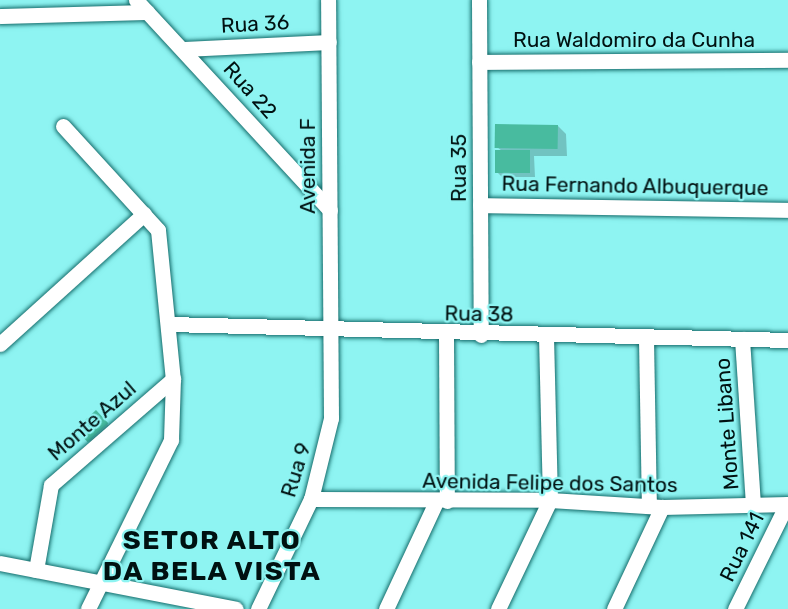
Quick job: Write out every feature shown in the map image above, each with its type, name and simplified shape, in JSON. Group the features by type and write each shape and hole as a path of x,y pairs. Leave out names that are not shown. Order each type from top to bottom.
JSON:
{"street":[{"name":"Rua 22","path":"136,0 184,49 330,210"},
{"name":"Avenida F","path":"328,0 330,332"},
{"name":"Rua 35","path":"479,0 481,335"},
{"path":"0,16 147,12"},
{"name":"Rua 36","path":"184,49 328,42"},
{"name":"Rua Waldomiro da Cunha","path":"479,62 788,60"},
{"path":"63,126 158,230 173,379 171,440 88,609"},
{"name":"Rua Fernando Albuquerque","path":"480,205 788,210"},
{"path":"0,344 144,214"},
{"name":"Rua 38","path":"169,324 330,332 788,340"},
{"name":"Rua 9","path":"258,609 312,500 331,418 330,332"},
{"path":"386,609 442,502 446,334"},
{"path":"498,609 550,500 546,337"},
{"path":"614,609 655,506 646,339"},
{"name":"Monte Libano","path":"742,339 753,505"},
{"name":"Monte Azul","path":"36,570 51,485 173,379"},
{"name":"Avenida Felipe dos Santos","path":"312,500 442,502 550,500 655,506 788,504"},
{"name":"Rua 141","path":"735,609 788,504"},
{"path":"0,563 236,609"}],"building":[{"path":"495,124 558,125 558,149 495,148"},
{"path":"495,150 530,150 530,173 495,173"},
{"path":"96,410 108,423 88,442 76,429"}],"district":[{"name":"SETOR ALTO DA BELA VISTA","path":"212,556"}]}
